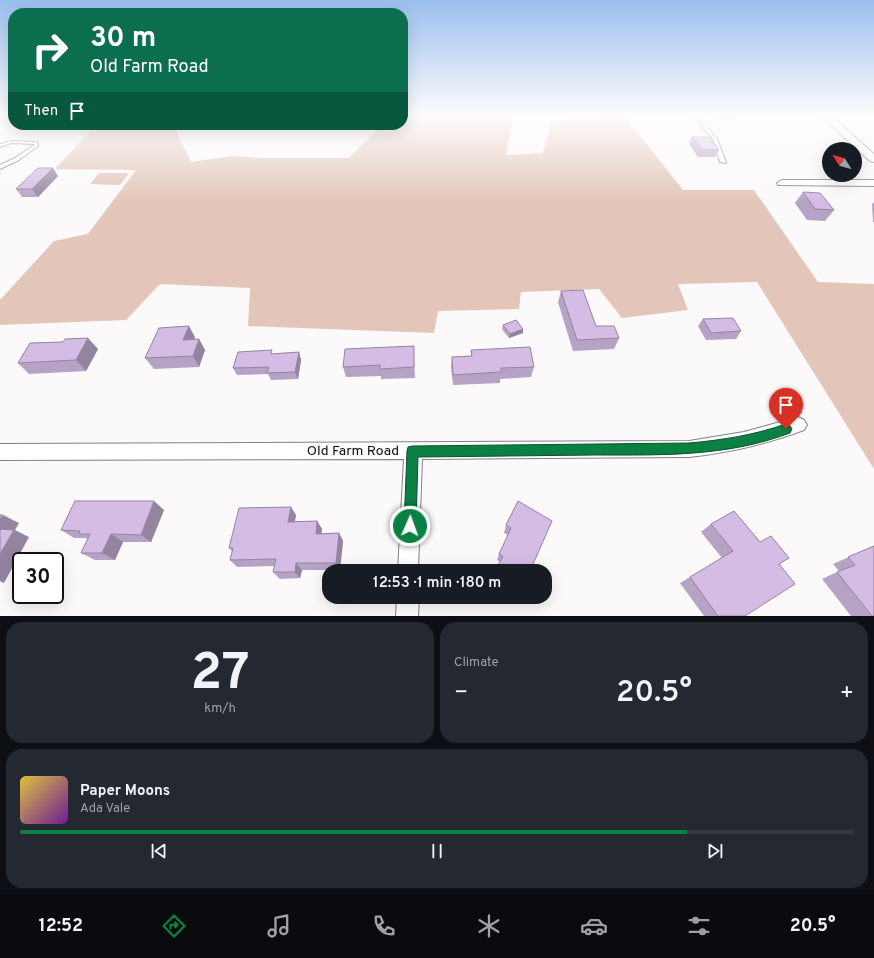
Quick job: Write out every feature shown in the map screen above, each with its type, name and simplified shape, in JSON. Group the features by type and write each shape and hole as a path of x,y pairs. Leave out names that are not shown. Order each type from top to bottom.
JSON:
{"street":[{"path":"858,145 874,159"},
{"path":"782,183 874,183"},
{"name":"Old Farm Road","path":"0,452 412,451 695,448 727,445 762,437 798,425"},
{"path":"408,564 412,451"},
{"path":"407,616 408,604"}],"lane":[{"path":"0,167 17,159 36,145"},
{"path":"717,145 723,162"}],"shaded area":[{"path":"78,145 183,145 191,162 233,156 260,158 349,158 362,145 508,145 506,155 543,153 545,145 647,145 683,190 754,190 818,282 874,284 874,469 757,282 678,284 688,310 622,318 599,289 521,292 519,309 438,311 434,333 248,326 250,288 160,284 126,320 0,325 0,300 54,241 88,234 136,170 55,169"},
{"path":"99,173 129,173 120,185 90,184"}],"building":[{"path":"698,145 715,145 719,150 702,150"},
{"path":"38,168 53,168 32,189 16,189"},
{"path":"803,192 820,193 834,210 815,209"},
{"path":"583,290 596,326 614,326 619,338 577,340 561,291"},
{"path":"733,318 741,331 711,333 703,319"},
{"path":"516,320 523,329 510,334 503,325"},
{"path":"189,326 183,340 199,339 193,356 145,358 159,328"},
{"path":"88,338 76,360 18,363 30,343 63,342 65,339"},
{"path":"414,346 414,367 380,369 380,365 343,367 345,349"},
{"path":"530,347 534,367 501,368 501,372 453,375 452,357 472,356 471,350"},
{"path":"272,350 271,354 299,352 295,372 267,373 269,367 233,368 238,352"},
{"path":"75,501 154,501 141,535 111,534 102,553 81,553 90,534 79,534 80,531 61,530"},
{"path":"518,501 552,521 533,564 499,564 503,556 499,554 511,528 506,525"},
{"path":"291,507 288,522 317,521 316,534 339,533 336,563 296,563 295,572 273,572 276,559 230,560 233,548 229,548 239,508"},
{"path":"734,511 760,542 771,536 789,558 779,564 795,584 745,616 718,616 690,577 733,551 711,524"},
{"path":"0,529 14,530 0,554"},
{"path":"874,546 874,616 872,616 837,572 855,565 848,557"}],"route":[{"path":"410,526 412,451 708,448 734,444 786,429"}]}
